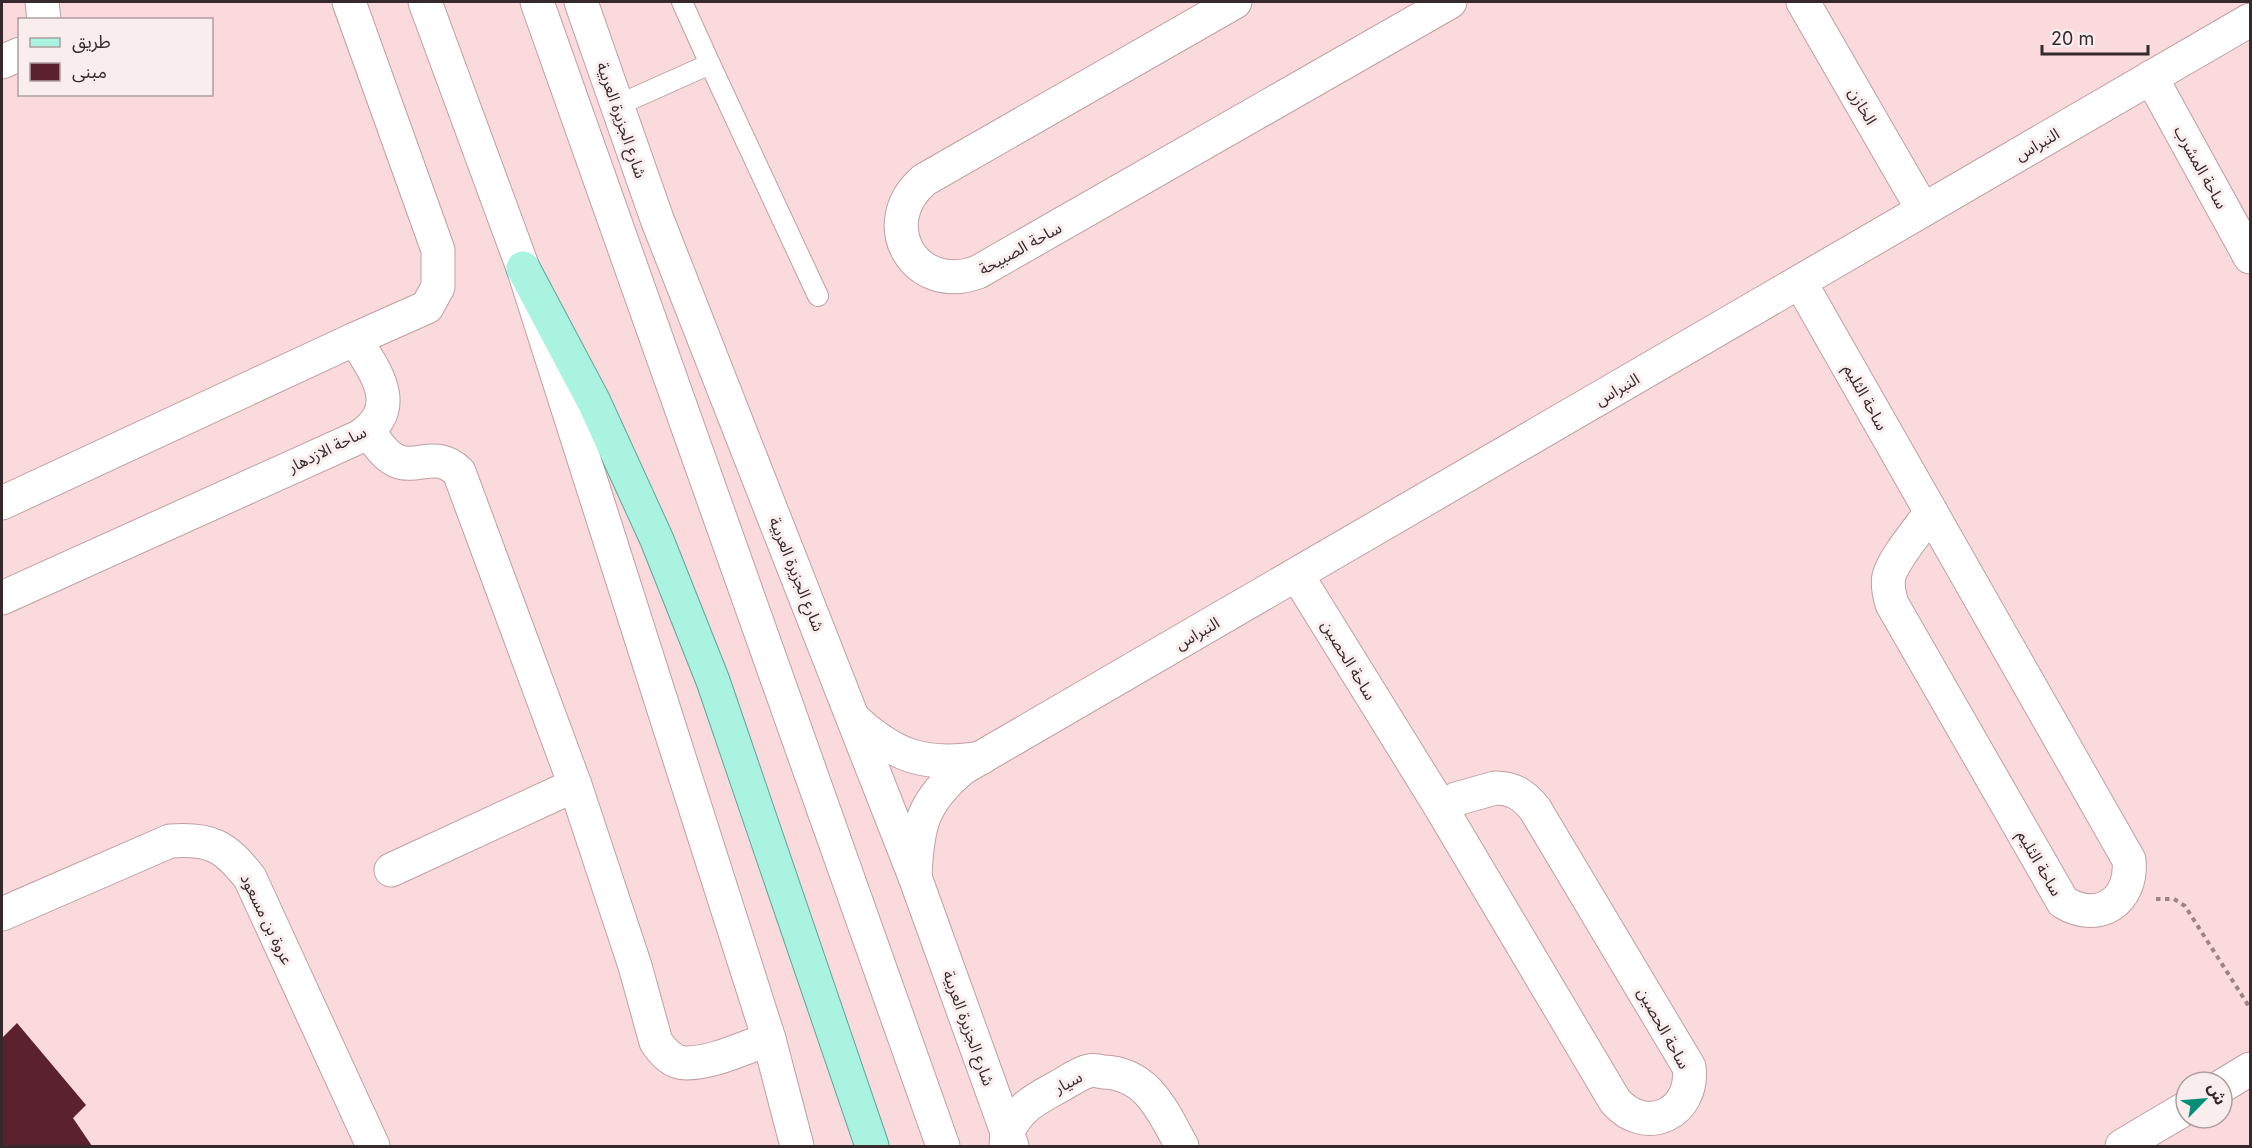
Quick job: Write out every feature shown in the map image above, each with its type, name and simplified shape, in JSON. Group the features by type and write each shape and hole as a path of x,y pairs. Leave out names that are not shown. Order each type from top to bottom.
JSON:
{"main road":[{"path":"523,268 594,402 657,540 713,681 872,1146"}],"street":[{"path":"42,2 44,18"},
{"path":"2,502 427,307 438,287 438,250 349,2"},
{"path":"425,2 523,268 769,1039 794,1145"},
{"path":"537,2 943,1146"},
{"name":"شارع الجزيرة العربية","path":"580,2 657,219 915,877 1008,1142"},
{"name":"ساحة الصبيحة","path":"1235,2 924,180 914,188 907,199 901,223 906,248 914,260 924,269 944,277 965,277 978,272 1450,2"},
{"name":"الخازن","path":"1803,2 1923,210"},
{"name":"النبراس","path":"915,877 916,840 922,819 946,782 963,768 2250,20"},
{"path":"2,62 18,55"},
{"name":"ساحة المشرب","path":"2151,77 2250,256"},
{"name":"ساحة الثليم","path":"1800,282 2124,850 2130,871 2124,891 2118,900 2109,906 2090,911 2071,907 2063,902 1892,603 1888,590 1889,576 1898,559 1931,512"},
{"name":"ساحة الازدهار","path":"2,598 348,442 369,430 381,411 384,399 378,377 355,339"},
{"path":"369,430 382,452 397,462 414,464 443,461 452,465 459,472 575,785 635,966 656,1041 663,1052 684,1063 713,1058 769,1039"},
{"name":"ساحة الحصين","path":"1297,575 1440,806 1615,1101 1622,1109 1641,1118 1653,1119 1673,1111 1680,1104 1689,1087 1689,1067 1535,808 1526,798 1505,788 1486,790 1440,806"},
{"name":"النبراس","path":"854,719 875,738 900,752 927,760 955,762 983,757"},
{"path":"391,870 575,785"},
{"name":"عروة بن مسعود","path":"2,914 170,841 192,839 215,845 234,858 250,878 374,1146"},
{"path":"2234,1079 2250,1069"},
{"name":"سيار","path":"1008,1142 1016,1116 1029,1103 1089,1071 1119,1072 1145,1087 1159,1105 1182,1146"},
{"path":"2122,1146 2174,1115"}],"lane":[{"path":"682,2 818,296"},
{"path":"616,106 710,64"}],"path":[{"path":"2118,900 2174,899 2185,906 2250,1008"}],"building":[{"path":"17,1023 86,1105 73,1118 92,1146 2,1146 2,1038"}]}
